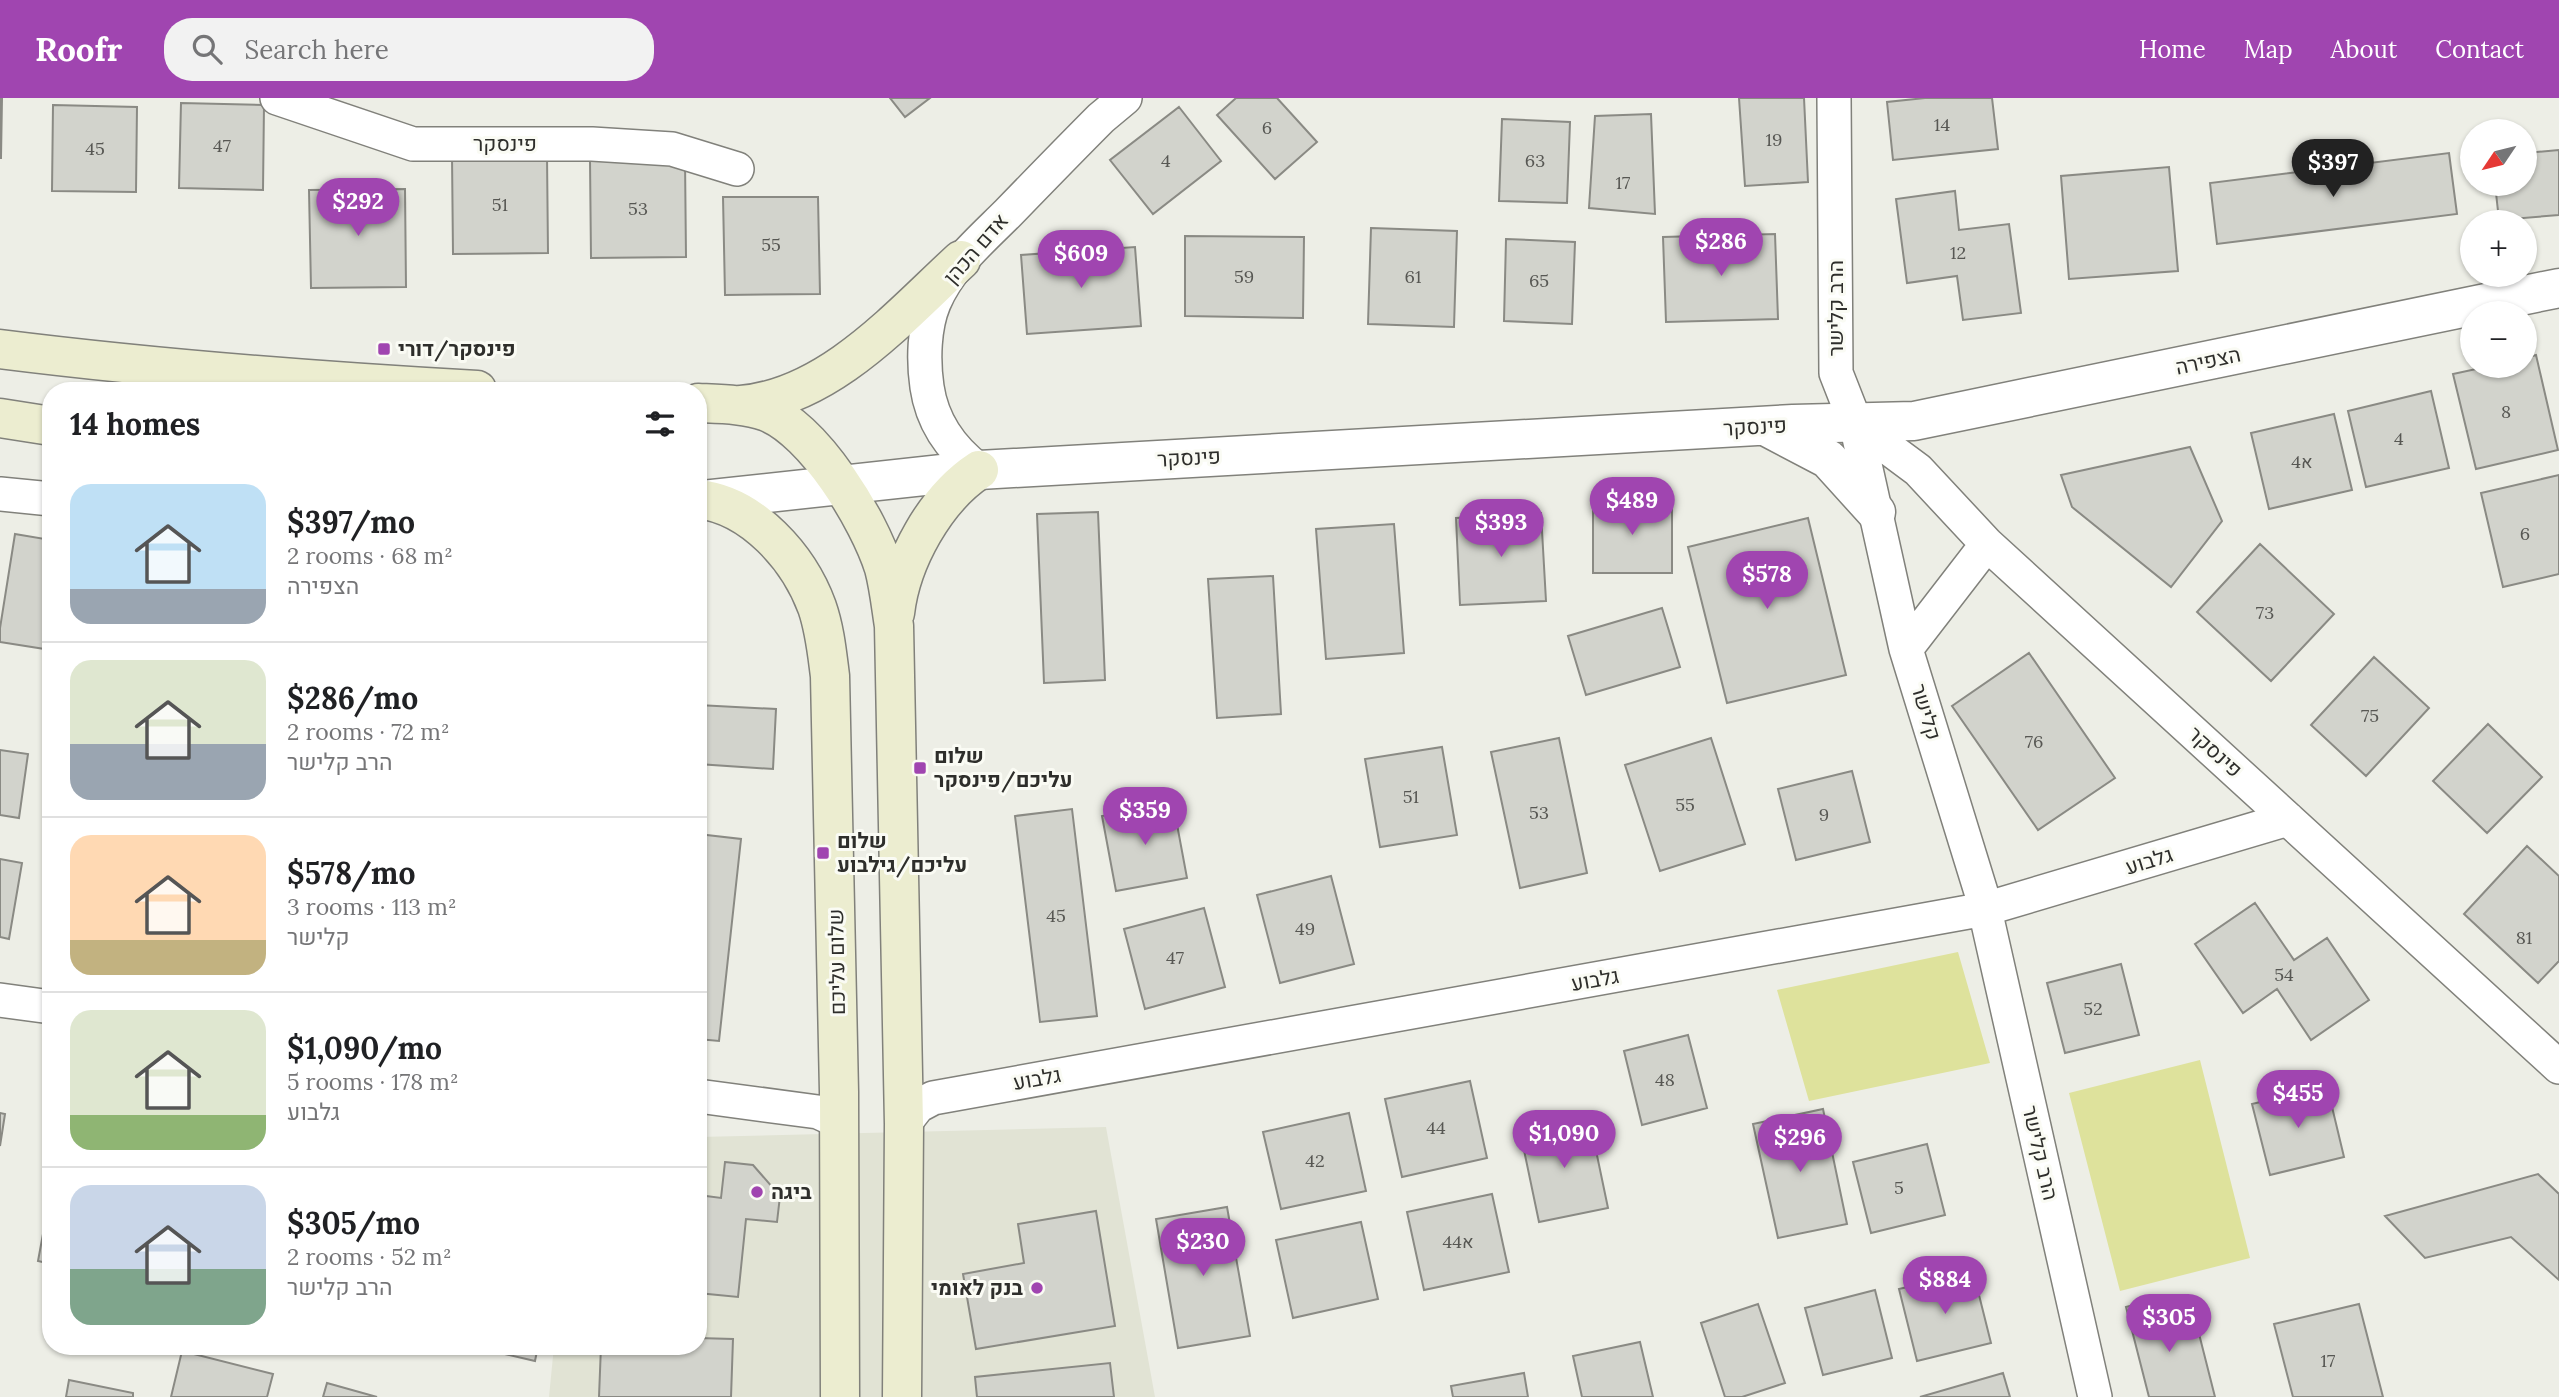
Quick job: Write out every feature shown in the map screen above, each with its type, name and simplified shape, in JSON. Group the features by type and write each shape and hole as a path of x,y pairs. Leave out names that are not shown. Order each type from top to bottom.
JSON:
{"main road":[{"path":"707,403 758,404 792,393 844,363 961,260"},
{"path":"0,349 148,367 339,382"},
{"path":"741,405 768,412 784,421 819,455 841,484 862,519 883,566 894,626 904,1124 902,1397"},
{"path":"0,418 42,425"},
{"path":"894,626 902,582 926,527 951,492 979,470"},
{"name":"שלום עליכם","path":"707,502 723,506 752,521 783,550 816,605 826,639 830,676 839,1092 840,1397"}],"street":[{"name":"פינסקר","path":"277,98 413,144 592,144 672,149 737,169"},
{"name":"אדם הכהן","path":"979,470 967,461 938,424 929,399 924,369 928,322 934,303 961,260 1101,118 1125,98"},
{"name":"הרב קלישר","path":"1834,98 1836,373 1856,424 1876,512"},
{"name":"הצפירה","path":"1856,424 1914,421 2559,288"},
{"name":"פינסקר","path":"707,499 979,470 1764,426 1856,424 1918,470 1987,544 2559,1067"},
{"path":"1764,426 1828,458 1876,512"},
{"path":"0,495 42,498"},
{"name":"קלישר","path":"1876,512 1906,649 1986,909"},
{"path":"1906,649 1987,544"},
{"name":"גלבוע","path":"904,1124 918,1106 933,1098 1986,909 2288,819"},
{"name":"הרב קלישר","path":"1986,909 2095,1397"},
{"path":"0,1000 42,1006"},
{"path":"707,1097 818,1112 831,1118 838,1127"}],"shaded area":[{"path":"1106,1127 1155,1397 549,1397 553,1355 707,1355 707,1137"}],"green space":[{"path":"1958,952 1990,1063 1809,1101 1777,990"},
{"path":"2200,1060 2250,1258 2120,1291 2069,1093"}],"building":[{"path":"2,98 1,158 0,158"},
{"path":"890,98 930,98 905,117"},
{"path":"1236,98 1277,98 1317,142 1275,179 1217,115"},
{"path":"1739,98 1804,98 1808,182 1745,186"},
{"path":"1925,98 1992,98 1998,149 1893,160 1887,102"},
{"path":"181,103 264,105 263,190 179,188"},
{"path":"53,105 137,107 136,192 52,191"},
{"path":"1179,107 1221,161 1153,214 1110,160"},
{"path":"1651,114 1655,214 1589,208 1595,116"},
{"path":"1502,119 1570,122 1567,203 1499,201"},
{"path":"2559,150 2559,215 2537,217 2537,210 2498,210 2496,196 2538,196 2538,152"},
{"path":"2449,153 2457,214 2217,244 2210,183"},
{"path":"547,155 548,253 453,254 452,156"},
{"path":"685,159 686,257 591,258 590,160"},
{"path":"2169,167 2178,271 2069,279 2061,176"},
{"path":"405,189 406,287 311,288 309,190"},
{"path":"1955,191 1959,230 2009,224 2021,313 1963,320 1957,276 1907,283 1896,199"},
{"path":"723,197 818,197 820,294 725,295"},
{"path":"1371,228 1457,231 1454,327 1368,324"},
{"path":"1775,234 1778,319 1666,322 1663,237"},
{"path":"1185,236 1304,237 1303,318 1185,316"},
{"path":"1506,239 1575,242 1572,324 1504,321"},
{"path":"1135,247 1141,326 1027,334 1021,255"},
{"path":"2537,359 2558,450 2476,469 2453,374 2460,372 2460,378 2537,378"},
{"path":"2431,391 2449,468 2366,487 2348,411"},
{"path":"2334,414 2352,490 2269,509 2251,433"},
{"path":"2190,447 2222,521 2171,587 2072,507 2061,475"},
{"path":"2559,475 2559,574 2503,587 2481,493"},
{"path":"1593,501 1672,502 1672,573 1593,573"},
{"path":"1098,512 1105,680 1044,683 1037,514"},
{"path":"1541,513 1546,601 1460,605 1456,518"},
{"path":"1808,518 1846,675 1727,703 1688,547"},
{"path":"1394,524 1404,653 1326,659 1316,529"},
{"path":"15,534 42,538 42,649 0,642"},
{"path":"2260,544 2334,614 2271,681 2197,612"},
{"path":"1273,576 1281,714 1217,718 1208,579"},
{"path":"1662,608 1680,667 1586,695 1568,636"},
{"path":"2029,653 2115,778 2038,830 1952,706"},
{"path":"2374,657 2429,708 2366,776 2311,725"},
{"path":"707,705 776,709 773,769 707,765"},
{"path":"2488,724 2542,777 2487,833 2433,781"},
{"path":"1559,738 1587,873 1520,888 1491,752"},
{"path":"1711,738 1745,844 1660,871 1625,765"},
{"path":"1442,747 1457,835 1380,847 1365,759"},
{"path":"0,750 28,754 19,818 0,815"},
{"path":"1852,771 1870,842 1796,860 1778,789"},
{"path":"1173,803 1187,878 1116,891 1102,816"},
{"path":"1072,809 1097,1016 1040,1022 1015,816"},
{"path":"707,835 741,839 719,1041 707,1040"},
{"path":"2527,846 2559,876 2559,961 2538,983 2464,914"},
{"path":"0,859 22,863 9,939 0,937"},
{"path":"1331,876 1354,964 1280,983 1257,895"},
{"path":"2255,903 2294,960 2327,938 2369,1000 2311,1040 2277,989 2243,1013 2195,944"},
{"path":"1204,908 1225,987 1145,1009 1124,929"},
{"path":"2121,964 2139,1035 2065,1053 2047,983"},
{"path":"1688,1035 1707,1108 1642,1125 1624,1051"},
{"path":"1470,1081 1487,1158 1402,1177 1385,1099"},
{"path":"2327,1086 2344,1157 2270,1175 2252,1104"},
{"path":"1823,1109 1847,1224 1778,1238 1753,1124"},
{"path":"0,1113 5,1114 0,1146"},
{"path":"1349,1113 1366,1191 1281,1209 1263,1132"},
{"path":"1589,1117 1608,1208 1539,1222 1520,1131"},
{"path":"1927,1144 1945,1215 1871,1233 1853,1162"},
{"path":"725,1162 753,1165 780,1196 777,1222 746,1219 738,1297 707,1294 707,1196 721,1198"},
{"path":"2538,1174 2559,1194 2559,1280 2511,1237 2425,1258 2385,1216"},
{"path":"1492,1194 1509,1272 1424,1290 1407,1212"},
{"path":"1227,1207 1250,1336 1178,1348 1156,1219"},
{"name":"בנק לאומי","path":"1096,1211 1115,1326 976,1349 963,1274 1024,1263 1018,1224"},
{"path":"1361,1222 1378,1299 1293,1318 1276,1240"},
{"path":"42,1239 42,1262 38,1261"},
{"path":"1973,1271 1991,1343 1917,1361 1899,1289"},
{"path":"1875,1290 1892,1358 1823,1375 1805,1308"},
{"path":"2160,1298 2168,1329 2196,1322 2215,1397 2149,1397 2126,1307"},
{"path":"2160,1298 2168,1329 2196,1322 2215,1397 2149,1397 2126,1307"},
{"path":"1758,1304 1785,1383 1742,1397 1725,1397 1701,1323"},
{"path":"2359,1304 2383,1397 2293,1397 2274,1324"},
{"path":"707,1338 733,1339 731,1397 599,1397 601,1355 707,1355"},
{"path":"1640,1342 1653,1397 1582,1397 1573,1356"},
{"path":"181,1355 198,1355 273,1374 267,1397 171,1397"},
{"path":"509,1355 536,1355 535,1361"},
{"path":"1110,1363 1114,1397 977,1397 975,1377"},
{"path":"1524,1373 1528,1397 1453,1397 1451,1386"},
{"path":"2003,1373 2010,1397 1920,1397"},
{"path":"69,1380 133,1393 133,1397 66,1397"},
{"path":"327,1383 377,1397 323,1397"}],"place":[{"name":"פינסקר/דורי","path":"384,349"},
{"name":"שלום עליכם/פינסקר","path":"920,768"},
{"name":"שלום עליכם/גילבוע","path":"823,853"},
{"name":"ביגה","path":"757,1192"},
{"name":"בנק לאומי","path":"1037,1288"}]}
